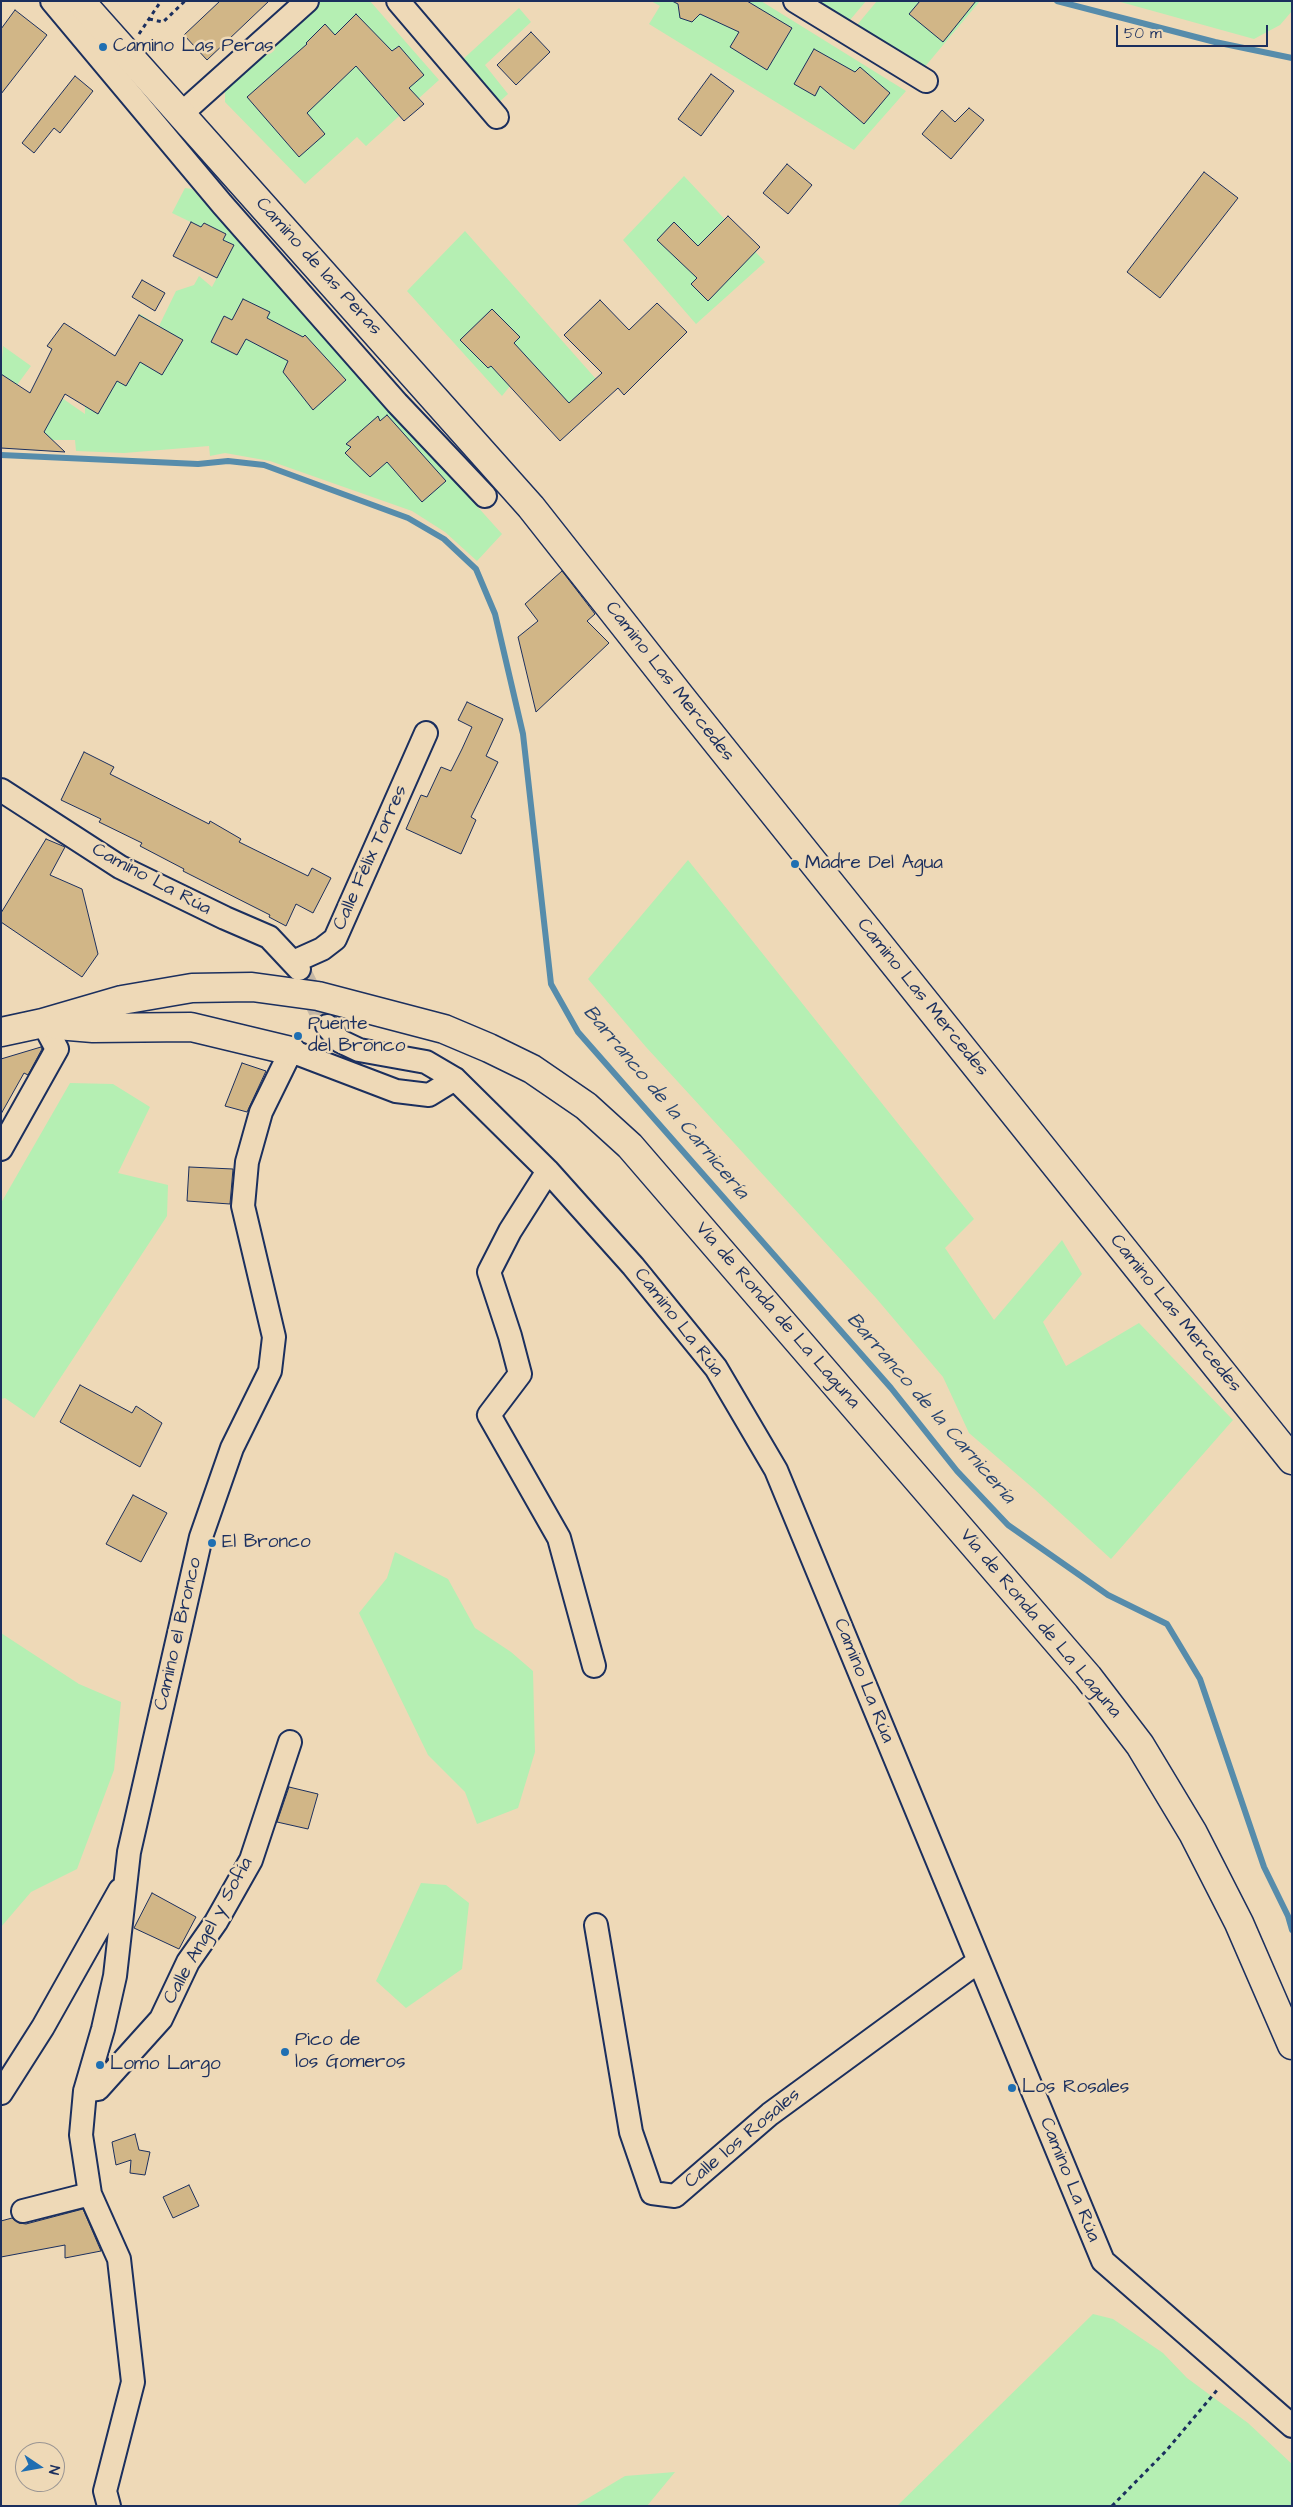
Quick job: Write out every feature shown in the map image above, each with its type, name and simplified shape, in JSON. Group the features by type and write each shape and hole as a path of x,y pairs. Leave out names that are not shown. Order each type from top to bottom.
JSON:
{"main road":[{"name":"Camino de las Peras","path":"80,1 554,535"},
{"name":"Camino Las Mercedes","path":"554,535 684,701 1292,1460"},
{"name":"Vía de Ronda de La Laguna","path":"1,1032 43,1023 122,1000 192,988 252,987 318,996 444,1029 532,1069 586,1106 630,1146 1076,1662 1140,1745 1193,1833 1239,1923 1292,2045"},
{"path":"43,1023 92,1028 191,1026 291,1051"}],"street":[{"path":"52,1 222,204 397,403 485,496"},
{"path":"181,114 307,1"},
{"path":"398,1 497,117"},
{"path":"795,1 926,82"},
{"name":"Calle Félix Torres","path":"296,965 335,939 426,733"},
{"name":"Camino La Rúa","path":"1,790 120,867 225,918 269,937 296,965"},
{"path":"1,1149 57,1049 43,1023"},
{"name":"Camino La Rúa","path":"327,1026 340,1041 359,1050 426,1062 455,1079 548,1171 633,1266 716,1368 776,1470 1103,2261 1292,2426"},
{"path":"291,1051 396,1091 429,1095 455,1079"},
{"name":"Camino el Bronco","path":"109,2506 105,2491 133,2382 119,2259 90,2194 81,2135 85,2090 103,2029 115,1976 129,1852 201,1537 232,1448 270,1371 274,1337 243,1206 247,1162 261,1112 291,1051"},
{"path":"548,1171 510,1231 489,1272 520,1374 489,1415 559,1538 594,1666"},
{"name":"Calle Angel y Sofía","path":"85,2090 98,2088 161,2019 188,1962 216,1922 251,1860 290,1742"},
{"path":"1,2093 43,2027 125,1881"},
{"name":"Calle los Rosales","path":"596,1925 631,2132 652,2194 675,2196 770,2114 979,1961"},
{"path":"23,2211 90,2194"}],"path":[{"path":"162,1 149,20 163,22 186,1"},
{"path":"1112,2506 1166,2451 1231,2373"}],"green space":[{"path":"321,1 370,1 439,80 366,146 357,137 305,184 225,102 225,91"},
{"path":"651,1 761,1 906,91 854,150 649,24 660,6"},
{"path":"819,1 866,1 850,20"},
{"path":"877,1 980,1 923,69 857,25"},
{"path":"1117,1 1292,1 1292,11 1280,25 1254,39"},
{"path":"519,8 531,22 485,65 508,94 498,103 461,61"},
{"path":"684,176 765,262 696,324 623,240"},
{"path":"185,188 192,189 502,534 477,561 445,532 412,511 270,461 225,453 210,456 209,446 124,453 76,451 75,440 52,440 44,432 62,398 85,414 85,406 140,314 159,326 176,291 194,285 199,276 212,287 234,245 223,240 226,234 204,223 201,227 172,213"},
{"path":"465,231 596,379 569,403 510,386 502,396 407,291"},
{"path":"3,346 31,366 17,385 1,374"},
{"path":"688,860 974,1219 945,1248 994,1320 1062,1240 1082,1274 1043,1322 1066,1366 1139,1323 1233,1420 1111,1559 969,1433 943,1377 876,1298 646,1047 588,979"},
{"path":"70,1083 113,1084 150,1107 118,1173 168,1185 167,1216 34,1418 5,1398 1,1399 1,1203"},
{"path":"395,1552 448,1579 475,1628 511,1652 533,1671 535,1752 518,1808 477,1824 465,1792 428,1755 359,1613 387,1578"},
{"path":"1,1633 79,1684 121,1702 114,1770 77,1869 31,1892 1,1927"},
{"path":"421,1883 446,1885 469,1903 462,1969 406,2008 376,1981"},
{"path":"1093,2314 1113,2319 1163,2353 1187,2378 1248,2423 1292,2464 1292,2506 897,2506"},
{"path":"675,2472 647,2506 575,2506 625,2476"}],"building":[{"path":"220,1 269,1 207,60 184,35"},
{"path":"672,1 747,1 792,28 767,70 730,47 739,32 700,14 692,22 680,18 678,4"},
{"path":"920,1 976,1 943,42 909,14"},
{"path":"15,10 47,35 1,94 1,29"},
{"path":"356,14 392,51 399,46 424,75 409,88 424,104 404,121 356,66 307,113 325,134 299,157 247,97 307,44 325,24 335,35"},
{"path":"531,32 550,52 516,85 497,65"},
{"path":"814,49 855,72 860,67 890,93 864,124 820,86 815,96 794,84"},
{"path":"711,74 734,91 701,136 678,119"},
{"path":"75,76 93,91 60,133 54,128 34,153 22,143"},
{"path":"969,108 984,120 951,159 922,134 942,110 955,122"},
{"path":"787,164 812,185 788,214 763,193"},
{"path":"1204,172 1238,198 1160,298 1127,272"},
{"path":"728,216 760,247 708,301 691,284 697,278 657,240 674,222 698,246"},
{"path":"191,222 201,227 204,223 226,234 223,240 234,245 217,278 173,256"},
{"path":"142,280 165,293 155,311 132,297"},
{"path":"243,299 270,312 267,318 303,337 305,335 346,380 313,410 283,372 288,361 246,339 237,355 211,342 224,316 232,320"},
{"path":"600,300 629,330 657,303 687,332 624,395 618,388 560,441 491,366 488,368 460,340 492,309 520,337 514,343 569,403 602,373 564,335"},
{"path":"139,315 183,340 162,375 140,362 126,386 117,381 98,414 65,394 44,432 65,452 1,448 1,374 30,393 52,349 47,346 64,323 115,356"},
{"path":"387,415 446,481 422,502 387,462 370,477 345,453 351,447 346,444 378,416 380,421"},
{"path":"562,571 595,614 587,621 609,643 536,712 518,637 538,621 525,604"},
{"path":"467,702 503,719 486,756 498,762 471,817 476,820 461,854 406,829 421,795 427,797 441,767 451,771 462,749 472,727 458,720"},
{"path":"84,752 114,767 110,774 209,824 210,821 241,839 239,842 308,876 312,868 331,878 313,913 296,904 286,926 269,917 270,915 183,871 184,869 140,846 142,843 99,822 101,819 61,800"},
{"path":"46,839 65,847 50,875 82,889 98,954 82,977 1,922 1,913"},
{"path":"41,1047 42,1049 28,1075 24,1073 1,1114 1,1059"},
{"path":"242,1063 266,1071 247,1112 225,1106"},
{"path":"189,1167 233,1169 230,1204 187,1201"},
{"path":"80,1385 132,1413 136,1406 162,1423 140,1467 60,1422"},
{"path":"133,1495 167,1513 141,1562 106,1544"},
{"path":"289,1787 318,1794 308,1829 277,1822"},
{"path":"152,1893 196,1917 179,1949 134,1928"},
{"path":"135,2134 139,2150 150,2152 145,2175 130,2173 131,2160 116,2165 112,2142"},
{"path":"189,2185 199,2206 173,2218 163,2197"},
{"path":"83,2209 101,2251 65,2258 65,2245 1,2257 1,2221 12,2218 19,2223 26,2224"}],"waterway":[{"path":"1057,1 1215,42 1292,58"},
{"name":"Barranco de la Carnicería","path":"1,455 198,464 228,461 264,465 408,518 444,539 476,569 495,614 523,734 551,984 578,1032 891,1388 957,1471 1008,1525 1108,1595 1167,1624 1200,1679 1264,1867 1288,1916 1292,1930"}],"tunnel":[{"path":"299,969 327,1026"}],"place":[{"name":"Camino Las Peras","path":"103,47"},
{"name":"Madre Del Agua","path":"795,864"},
{"name":"Puente del Bronco","path":"298,1036"},
{"name":"El Bronco","path":"212,1543"},
{"name":"Pico de los Gomeros","path":"285,2052"},
{"name":"Lomo Largo","path":"100,2065"},
{"name":"Los Rosales","path":"1012,2088"}]}
